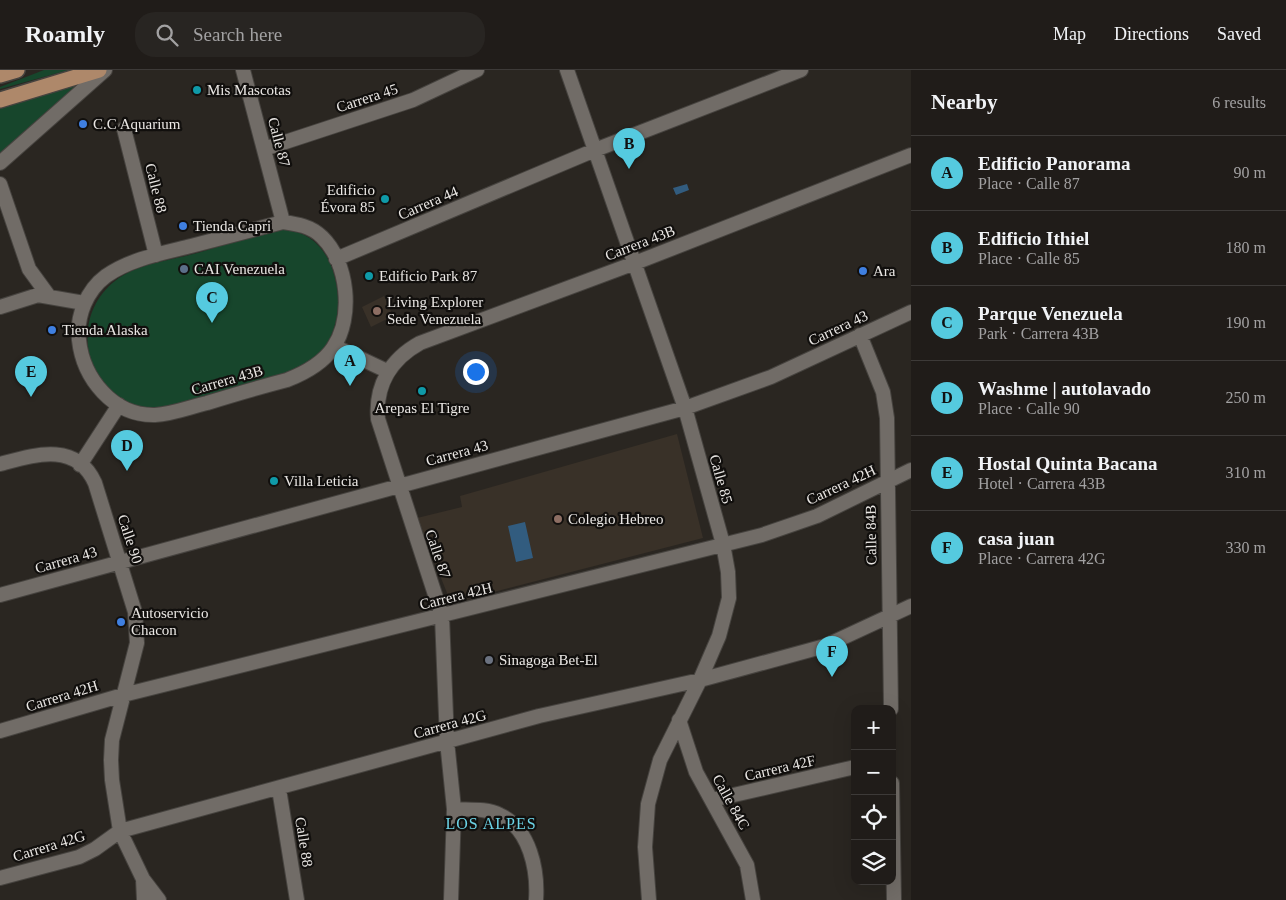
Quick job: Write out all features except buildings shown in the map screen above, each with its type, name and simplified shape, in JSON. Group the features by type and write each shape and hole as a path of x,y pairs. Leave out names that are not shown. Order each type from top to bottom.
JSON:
{"main road":[{"path":"0,75 17,70"},
{"path":"0,100 99,70"}],"street":[{"path":"0,163 105,70"},
{"name":"Calle 87","path":"243,70 283,222"},
{"name":"Carrera 45","path":"264,149 359,113 413,100 477,70"},
{"name":"Calle 85","path":"566,70 635,263 684,408 723,544 728,572 729,598 719,636 700,680 660,760 648,804 645,847 649,900"},
{"name":"Carrera 44","path":"336,259 595,150 801,70"},
{"name":"Calle 88","path":"124,129 156,255"},
{"name":"Carrera 43B","path":"387,371 403,353 420,343 635,263 911,155"},
{"path":"0,184 29,269 48,295"},
{"path":"0,464 51,453 65,455 80,465 118,405 94,382 83,360 78,336 84,303 104,277 121,267 156,255 283,222 310,228 330,247 336,259 344,283 345,309 340,334 334,346 387,371"},
{"path":"23,298 29,269"},
{"path":"0,307 23,298 38,295 48,295 84,303"},
{"name":"Carrera 43","path":"0,595 684,408 771,378 911,312"},
{"name":"Calle 84B","path":"860,335 879,380 885,403 891,705"},
{"name":"Carrera 43B","path":"118,405 142,414 171,413 305,373 322,360 334,346"},
{"name":"Calle 87","path":"387,371 380,391 377,410 398,486 442,616 447,741 454,809 451,900"},
{"name":"Calle 90","path":"80,465 94,481 121,561 135,612 137,642 131,672 123,695 112,740 112,780 120,831 143,879 159,900"},
{"name":"Carrera 42H","path":"0,731 123,695 762,535 817,516 911,470"},
{"name":"Carrera 42G","path":"0,878 79,857 95,849 120,831 280,789 539,716 700,680 825,646 911,606"},
{"name":"Calle 84C","path":"679,720 696,772 747,865 753,900"},
{"name":"Carrera 42F","path":"712,800 851,768"},
{"name":"Calle 88","path":"280,789 297,900"},
{"path":"892,795 894,900"},
{"path":"454,809 480,810 499,814 508,820 524,838 536,878 536,900"},
{"name":"Calle 90","path":"143,879 144,900"}],"shaded area":[{"name":"Living Explorer Sede Venezuela","path":"384,296 393,316 371,327 362,307"},
{"name":"Colegio Hebreo","path":"677,434 703,538 451,603 417,518 462,507 460,496"}],"green space":[{"path":"44,70 69,70 0,89 0,87"},
{"path":"91,75 0,155 0,103"},
{"path":"285,229 302,234 321,248 330,262 337,286 337,316 333,330 327,343 307,365 280,378 165,407 140,407 119,398 103,384 92,365 88,343 89,321 98,299 115,281 145,266"}],"water":[{"path":"687,184 689,190 676,195 673,188"},
{"path":"525,522 533,558 516,562 508,526"}],"place":[{"name":"Mis Mascotas","path":"197,90"},
{"name":"C.C Aquarium","path":"83,124"},
{"name":"Edificio Ithiel","path":"629,169"},
{"name":"Edificio Évora 85","path":"385,199"},
{"name":"Tienda Capri","path":"183,226"},
{"name":"CAI Venezuela","path":"184,269"},
{"name":"Ara","path":"863,271"},
{"name":"Edificio Park 87","path":"369,276"},
{"name":"Living Explorer Sede Venezuela","path":"377,311"},
{"name":"Parque Venezuela","path":"212,323"},
{"name":"Tienda Alaska","path":"52,330"},
{"name":"Edificio Panorama","path":"350,386"},
{"name":"Arepas El Tigre","path":"422,391"},
{"name":"Hostal Quinta Bacana","path":"31,397"},
{"name":"Washme | autolavado","path":"127,471"},
{"name":"Villa Leticia","path":"274,481"},
{"name":"Colegio Hebreo","path":"558,519"},
{"name":"Autoservicio Chacon","path":"121,622"},
{"name":"Sinagoga Bet-El","path":"489,660"},
{"name":"casa juan","path":"832,677"}],"district":[{"name":"LOS ALPES","path":"491,823"}]}
